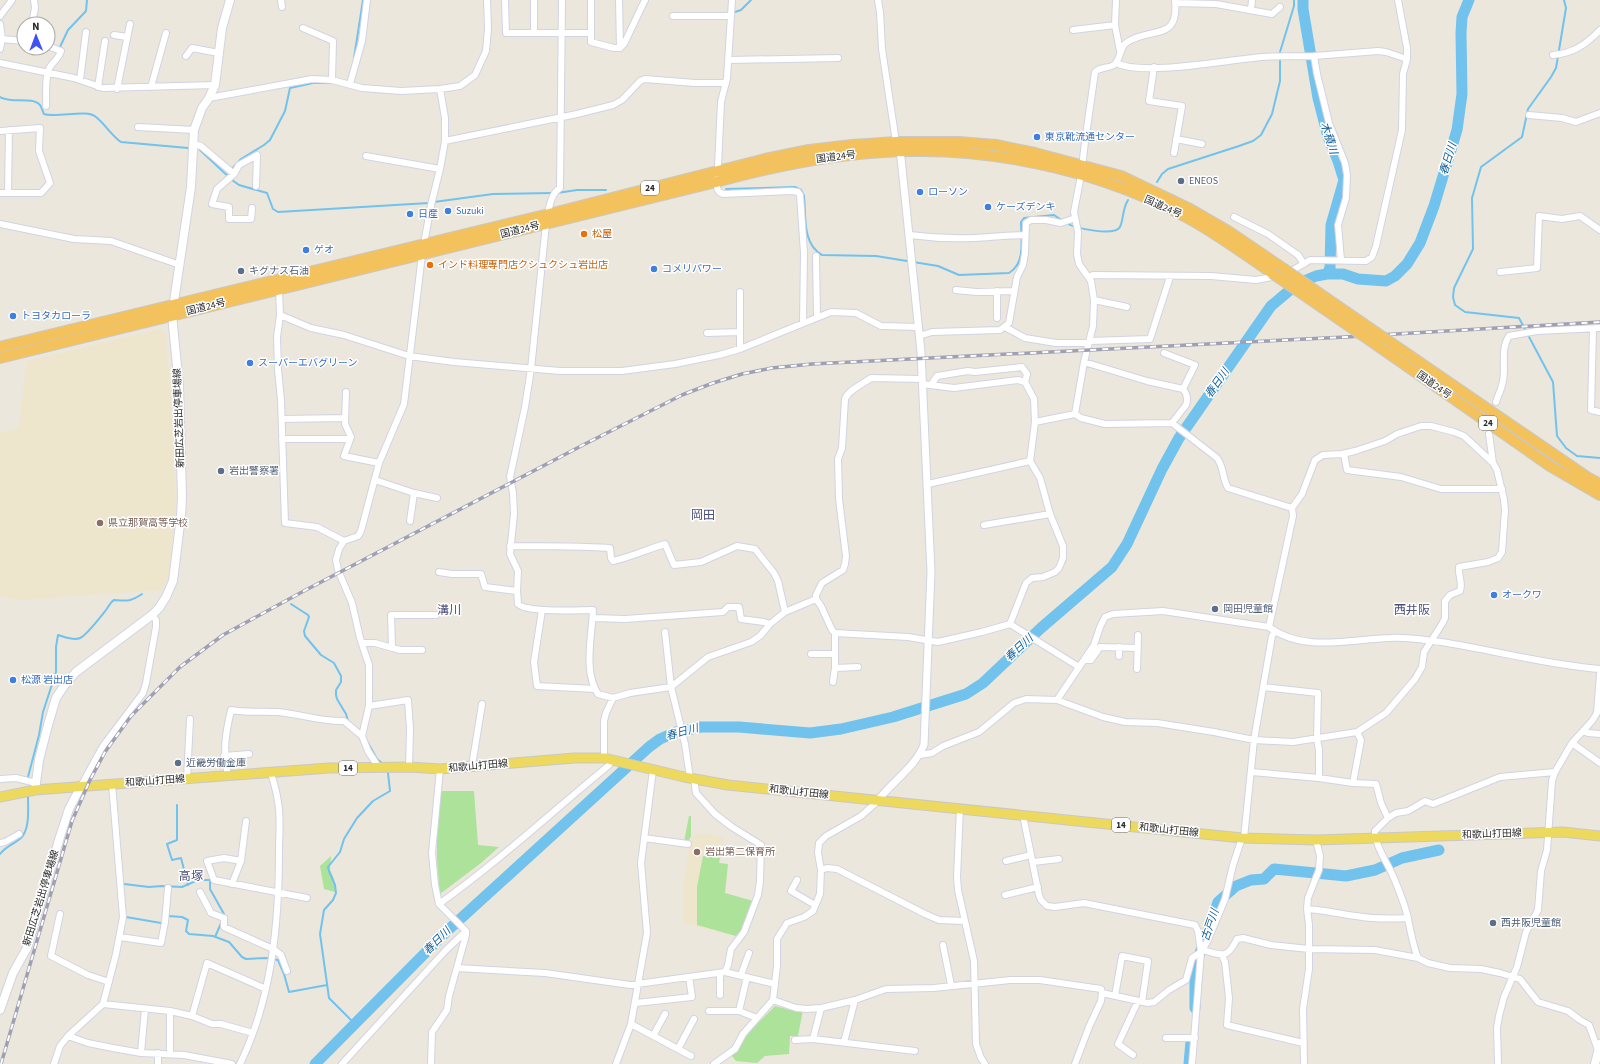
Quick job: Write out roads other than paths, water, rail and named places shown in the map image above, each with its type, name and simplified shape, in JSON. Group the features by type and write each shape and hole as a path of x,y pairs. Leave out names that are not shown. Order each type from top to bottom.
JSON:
{"highway":[{"name":"国道24号","path":"0,358 422,255 765,159 810,150 852,145 898,147 957,152 1121,176 1164,195 1228,231 1587,478 1600,484"},
{"name":"国道24号","path":"0,347 424,243 547,219 716,182 763,169 808,160 898,147"},
{"name":"国道24号","path":"1082,170 1185,217 1219,237 1550,466 1600,495"}],"main road":[{"name":"新田広芝岩出停車場線","path":"35,786 39,760 48,725 56,698 64,686 76,672 152,615 166,597 173,581 182,497 179,386 172,315 175,304 191,187 194,130 202,108 215,85 223,22 230,0"},
{"name":"和歌山打田線","path":"0,797 35,786 80,786 329,768 409,767 440,769 574,758 610,759 692,779 728,785 1243,838 1316,840 1547,832 1563,832 1600,836"},
{"name":"新田広芝岩出停車場線","path":"0,1010 13,973 26,948 67,815 80,786"},
{"path":"1595,1064 1599,1047"}],"street":[{"path":"0,16 12,0"},
{"path":"34,0 35,8 34,16"},
{"path":"281,0 282,7"},
{"path":"350,84 362,41 367,0"},
{"path":"209,98 312,79 332,80 362,88 401,91 440,89 462,84 474,75 486,51 488,29 487,0"},
{"path":"505,0 506,33 591,33"},
{"path":"534,0 534,32"},
{"path":"562,0 560,188 555,193 547,219 532,369 510,477 513,493 514,514 510,554 518,571 516,591 518,604 522,608 542,610 593,610 590,647 591,677 598,694 613,698 630,693 671,687 708,657 751,642 760,636 770,624 785,612 816,600"},
{"path":"591,0 591,42 614,48 620,48 624,44 644,0"},
{"path":"619,0 620,48"},
{"path":"732,0 729,60 726,83 721,102 716,182 719,192 723,194 792,191 798,192 800,195 804,247 803,322"},
{"path":"714,1064 735,1049 743,1034 773,1000 777,966 777,939 788,923 804,917 813,911 820,894 821,870 818,853 819,844 826,836 862,816 879,800 889,786 920,755 924,745 926,730 931,572 922,382 910,235 898,147 882,49 878,0"},
{"path":"1116,0 1115,25 1120,51"},
{"path":"1251,10 1252,0"},
{"path":"1088,277 1093,275 1223,277 1256,280 1271,278 1289,272 1304,264 1316,260 1366,261 1372,257 1376,246 1402,130 1403,74 1407,58 1407,48 1398,0"},
{"path":"1075,414 1084,362 1093,326 1094,300 1091,281 1079,264 1077,254 1078,232 1075,221 1095,72 1116,63 1123,45 1131,40 1164,31 1172,25 1175,20 1175,2 1216,4 1272,14 1280,7"},
{"path":"673,16 731,16"},
{"path":"0,24 2,39 0,49"},
{"path":"116,88 130,24"},
{"path":"1072,30 1115,25"},
{"path":"303,28 333,41 332,80"},
{"path":"1553,55 1564,54 1586,44 1600,30"},
{"path":"80,80 86,32"},
{"path":"150,87 166,33"},
{"path":"114,35 127,37"},
{"path":"2,39 16,40"},
{"path":"98,87 105,41"},
{"path":"186,56 192,48 219,53"},
{"path":"46,106 48,73 50,67 61,51 56,49"},
{"path":"1116,63 1121,66 1154,68 1202,64 1254,57 1305,57 1378,51 1407,58"},
{"path":"1314,56 1329,122 1345,163 1347,174 1346,198 1338,225 1341,260"},
{"path":"729,60 838,58"},
{"path":"0,63 80,80 98,87 116,88 215,85"},
{"path":"1154,68 1149,101 1182,106 1174,153"},
{"path":"445,141 595,111 613,105 622,100 640,81 645,79 695,83 726,83"},
{"path":"379,768 368,751 362,733 369,706 369,664 362,644 352,603 338,570 336,560 339,549 344,542 358,536 361,531 379,463 404,404 422,255 431,203 440,170 445,141 445,118 440,89"},
{"path":"1529,115 1562,118 1576,122 1600,113"},
{"path":"138,127 194,130"},
{"path":"0,131 40,128 38,151 50,183 41,193 0,193"},
{"path":"8,193 9,130"},
{"path":"1176,139 1202,144"},
{"path":"194,144 201,146 234,174"},
{"path":"252,208 252,219 229,219 229,207 212,204 217,189 234,174 239,165 256,155 256,186"},
{"path":"366,156 440,170"},
{"path":"1500,272 1537,268 1539,216 1562,219 1580,216 1600,230"},
{"path":"1234,217 1268,234 1298,255 1304,264"},
{"path":"919,336 932,332 1000,330 1006,327 1009,323 1016,277 1023,265 1022,235 1026,224 1031,220 1052,220 1064,222 1075,221"},
{"path":"0,224 74,238 111,241 180,265"},
{"path":"910,235 935,238 970,238 1022,235"},
{"path":"816,256 817,316"},
{"path":"1006,327 1024,338 1056,343 1150,339 1170,277"},
{"path":"279,289 280,315 277,337 282,418 284,523 316,527 344,542"},
{"path":"956,290 976,292 1014,291"},
{"path":"997,291 997,318"},
{"path":"740,292 740,349"},
{"path":"1094,300 1127,307"},
{"path":"280,315 311,328 344,334 409,356 454,362 568,371 622,371 675,364 719,355 740,349 817,316 831,312 856,313 881,326 918,328"},
{"path":"1496,402 1503,380 1503,357 1505,342 1509,336 1537,331 1597,329 1591,410 1600,412"},
{"path":"707,332 740,332"},
{"path":"1164,353 1195,365 1183,389"},
{"path":"1084,362 1147,381 1183,389"},
{"path":"931,386 937,376 968,371 975,372 1022,367 1027,374 1025,382 1034,399 1035,422 1030,461 1040,478 1050,514 1063,546 1063,558 1059,568 1055,572 1043,577 1032,578 1026,583 1010,624"},
{"path":"833,682 835,668 835,633 816,600 816,595 822,583 843,570 845,564 846,556 839,499 838,459 842,448 846,394 871,378 922,382 931,386 954,388 1018,380 1025,382"},
{"path":"1173,424 1186,405 1187,401 1185,391 1183,389"},
{"path":"346,392 345,424 351,436 344,456 379,463"},
{"path":"1035,422 1075,414 1081,418 1105,424 1173,424 1222,464 1225,482 1228,488 1292,508"},
{"path":"282,418 345,418"},
{"path":"920,755 932,753 943,746 980,732 1014,703 1026,699 1057,700 1103,717 1125,722 1157,723 1254,740 1293,742 1357,732 1386,713 1415,679 1422,667 1424,652 1445,618 1445,601 1450,594 1460,591 1462,585 1458,572 1459,567 1488,562 1498,558 1502,552 1505,510 1502,489 1497,470 1493,463 1464,436 1431,426 1413,428 1374,445 1344,454 1323,455 1315,460 1302,494 1292,508 1292,521 1269,627"},
{"path":"1489,434 1493,463"},
{"path":"282,440 350,439"},
{"path":"1344,454 1347,470 1401,478 1441,489 1502,489"},
{"path":"928,484 1030,461"},
{"path":"375,480 414,493 437,498"},
{"path":"410,521 414,493"},
{"path":"984,525 1050,514"},
{"path":"510,546 552,546 573,548 580,546 610,548 611,558 614,561 628,558 644,550 665,544 674,565 701,562 737,546 755,549 774,573 778,581 785,612"},
{"path":"439,572 452,574 481,574 486,587 516,591"},
{"path":"593,618 625,619 723,612 728,607 739,608 741,619 770,624"},
{"path":"542,610 534,662 537,686 595,689"},
{"path":"1057,700 1094,645 1105,617 1113,614 1163,611 1269,627 1294,639 1315,642 1411,638 1576,667 1600,669"},
{"path":"80,786 103,746 143,693 156,627 156,620 152,615"},
{"path":"392,647 391,615 436,615"},
{"path":"835,633 908,637 938,642 975,634 1010,624 1079,667"},
{"path":"1102,993 1140,1001 1154,1002 1186,980 1192,958 1202,951 1225,899 1233,865 1243,838 1254,740 1272,636 1275,631"},
{"path":"665,632 671,687 696,793 715,814 732,828 761,845 760,881 758,894 744,932 731,949 728,964 722,972 720,996"},
{"path":"1137,668 1138,635"},
{"path":"362,644 375,643 400,650 422,650"},
{"path":"1084,660 1091,660 1100,647 1138,648"},
{"path":"1119,647 1119,656"},
{"path":"811,654 835,654"},
{"path":"835,668 858,667"},
{"path":"1498,1064 1498,1016 1520,957 1526,932 1538,910 1541,871 1547,850 1547,832 1552,781 1555,772 1572,743 1592,721 1597,713 1599,705 1600,674"},
{"path":"1263,687 1318,693 1317,739 1319,750 1319,778"},
{"path":"441,907 458,891 608,766 610,759 604,721 613,698"},
{"path":"369,706 408,700 410,729 409,767"},
{"path":"472,766 482,704"},
{"path":"228,776 224,756 225,736 231,710 243,712 276,712 312,717 328,722 344,721 362,733"},
{"path":"187,779 190,719"},
{"path":"1584,730 1588,733 1600,734"},
{"path":"1353,783 1361,740 1357,732"},
{"path":"1572,743 1600,763"},
{"path":"224,756 248,754"},
{"path":"431,1064 432,1032 447,1010 449,996 466,936 464,929 441,907 435,885 432,853 440,769"},
{"path":"616,1064 631,1024 647,933 641,863 649,769"},
{"path":"1251,772 1319,778 1353,783 1376,784 1380,802 1388,818"},
{"path":"1418,958 1414,949 1408,918 1401,895 1375,838 1375,831 1396,812 1408,811 1425,801 1433,804 1500,777 1555,772"},
{"path":"240,1064 248,1048 266,988 273,949 279,893 278,803 271,773"},
{"path":"0,779 16,778 35,786"},
{"path":"54,1064 60,1046 68,1036 103,1004 120,937 123,917 112,784"},
{"path":"960,808 957,877 964,921 971,944 974,961 976,1044 985,1064"},
{"path":"1023,815 1041,900 1047,906 1055,907 1084,903 1195,926 1198,931 1202,951 1192,1064"},
{"path":"232,884 242,861 246,821"},
{"path":"0,843 5,842 19,834"},
{"path":"644,838 688,844"},
{"path":"1304,1064 1303,1009 1309,969 1309,925 1307,909 1308,898 1319,870 1320,856 1316,840"},
{"path":"1006,861 1031,855"},
{"path":"242,861 224,858 207,861 214,880 307,898"},
{"path":"1033,862 1059,859"},
{"path":"821,870 827,868 837,869 939,920 964,921"},
{"path":"797,880 790,891 815,905"},
{"path":"1004,895 1038,887"},
{"path":"120,937 161,943 165,922 168,888"},
{"path":"200,892 211,913 224,918 224,926 273,949 281,955 287,971"},
{"path":"1307,909 1326,910 1378,919 1408,918"},
{"path":"60,914 51,956 88,975 109,982"},
{"path":"342,1064 464,929"},
{"path":"1202,951 1222,955 1232,950 1237,939 1243,938 1271,945 1309,949 1375,950 1418,958 1428,963 1450,968 1481,969 1520,979 1538,1002 1568,1011 1588,1025 1599,1047"},
{"path":"943,945 951,985"},
{"path":"738,1011 749,953"},
{"path":"1222,955 1225,962 1229,998 1227,1024 1303,1043"},
{"path":"1115,996 1122,956 1148,961 1140,1001 1118,1044 1133,1055"},
{"path":"192,1016 207,963 266,988"},
{"path":"457,968 545,973 606,982 639,985 722,972 775,984"},
{"path":"636,1002 692,997 689,977"},
{"path":"773,1000 796,1008 821,1008 855,1000 886,989 934,988 975,983 1040,980 1101,989 1101,1001 1075,1064"},
{"path":"844,1042 855,1000"},
{"path":"103,1004 170,1011 192,1016 212,1024 221,1024 253,1032"},
{"path":"813,1039 821,1008"},
{"path":"141,1053 145,1009"},
{"path":"170,1011 170,1053"},
{"path":"709,1011 738,1011 757,1018"},
{"path":"653,1036 665,1014"},
{"path":"678,1048 694,1019"},
{"path":"631,1024 691,1056"},
{"path":"68,1036 88,1043 141,1053 170,1053 232,1064"},
{"path":"1166,1038 1195,1038"},
{"path":"795,1040 813,1039 916,1051"},
{"path":"158,1053 158,1064"}],"waterway":[{"path":"59,49 68,30 86,11 87,0"},
{"path":"354,58 363,0"},
{"path":"735,12 741,10 751,0"},
{"path":"1157,182 1162,174 1168,169 1253,141 1261,135 1272,114 1280,81 1280,52 1294,6 1294,0"},
{"name":"木積川","path":"1303,0 1303,9 1318,98 1328,137 1344,180 1331,225 1330,268 1327,274"},
{"name":"春日川","path":"315,1064 447,931 649,747 660,739 676,732 701,727 739,727 810,733 841,729 893,717 966,694 983,683 1041,628 1112,567 1127,544 1162,469 1179,438 1271,306 1297,284 1316,276 1343,274 1358,279 1386,281 1395,276 1407,264 1420,243 1434,206 1457,130 1462,94 1462,17 1469,0"},
{"path":"1564,0 1566,8 1556,68 1528,109 1522,137 1481,167 1472,198 1473,249 1454,288 1453,297 1455,305 1465,312 1519,318 1553,382 1557,436 1566,448 1577,456 1600,458"},
{"path":"231,170 241,159 270,140 285,111 290,88 313,83 333,83"},
{"path":"0,97 10,100 27,100 36,102 40,105 44,114 92,115 96,117 121,142 188,148"},
{"path":"200,150 239,185 267,193 273,209 278,212 429,203"},
{"path":"726,189 795,187 801,190 804,196 805,221 808,237 811,244 822,255 876,256 938,266 959,275 1009,273 1014,269 1020,257 1022,243 1021,222 1024,218 1054,215 1063,221"},
{"path":"557,193 577,190 606,190"},
{"path":"434,202 493,194 553,193"},
{"path":"1066,223 1094,231 1116,230 1120,227 1128,200"},
{"path":"28,777 39,735 43,712 56,672 56,647 58,635 78,639 94,625 114,600 128,600 142,594"},
{"path":"291,604 308,615 309,617 304,631 305,636 321,655 334,663 341,676 341,682 336,690 336,695 348,721"},
{"path":"364,736 377,759 382,763"},
{"path":"355,1024 329,998 320,934 324,910 333,900 336,893 335,885 328,867 340,852 344,839 357,818 373,801 390,791 388,773"},
{"path":"0,854 4,849 21,838 24,834 28,819 28,797"},
{"path":"177,805 177,840 167,844 172,860 181,858 188,885"},
{"name":"古戸川","path":"1195,1008 1195,967 1218,902 1236,886 1251,880 1264,879 1274,869 1346,876 1375,870 1402,858 1439,850"},
{"path":"124,884 149,887 182,887 198,880 210,880 210,889 224,914 223,917"},
{"path":"167,918 169,916 182,917 188,920 186,931 189,934 213,936 229,942 242,957 246,959 266,958 278,960 289,992 327,985"},
{"path":"126,917 161,923 163,921"},
{"path":"215,937 222,921"},
{"name":"古戸川","path":"1189,1064 1191,1041"}],"railway":[{"path":"1,1064 72,821 90,780 105,752 131,716 180,667 223,635 302,592 682,395 742,374 772,368 812,364 1346,337 1600,322"}],"place":[{"name":"東京靴流通センター","path":"1037,137"},
{"name":"ENEOS","path":"1181,181"},
{"name":"ローソン","path":"920,192"},
{"name":"ケーズデンキ","path":"988,207"},
{"name":"Suzuki","path":"448,211"},
{"name":"日産","path":"410,214"},
{"name":"松屋","path":"584,234"},
{"name":"ゲオ","path":"306,250"},
{"name":"インド料理専門店クシュクシュ岩出店","path":"430,265"},
{"name":"コメリパワー","path":"654,269"},
{"name":"キグナス石油","path":"241,271"},
{"name":"トヨタカローラ","path":"13,316"},
{"name":"スーパーエバグリーン","path":"250,363"},
{"name":"岩出警察署","path":"221,471"},
{"name":"県立那賀高等学校","path":"100,523"},
{"name":"オークワ","path":"1494,595"},
{"name":"岡田児童館","path":"1215,609"},
{"name":"松源 岩出店","path":"13,680"},
{"name":"近畿労働金庫","path":"178,763"},
{"name":"岩出第二保育所","path":"697,852"},
{"name":"西井阪児童館","path":"1493,923"}],"district":[{"name":"岡田","path":"703,515"},
{"name":"溝川","path":"449,610"},
{"name":"西井阪","path":"1412,610"},
{"name":"高塚","path":"191,876"}]}
